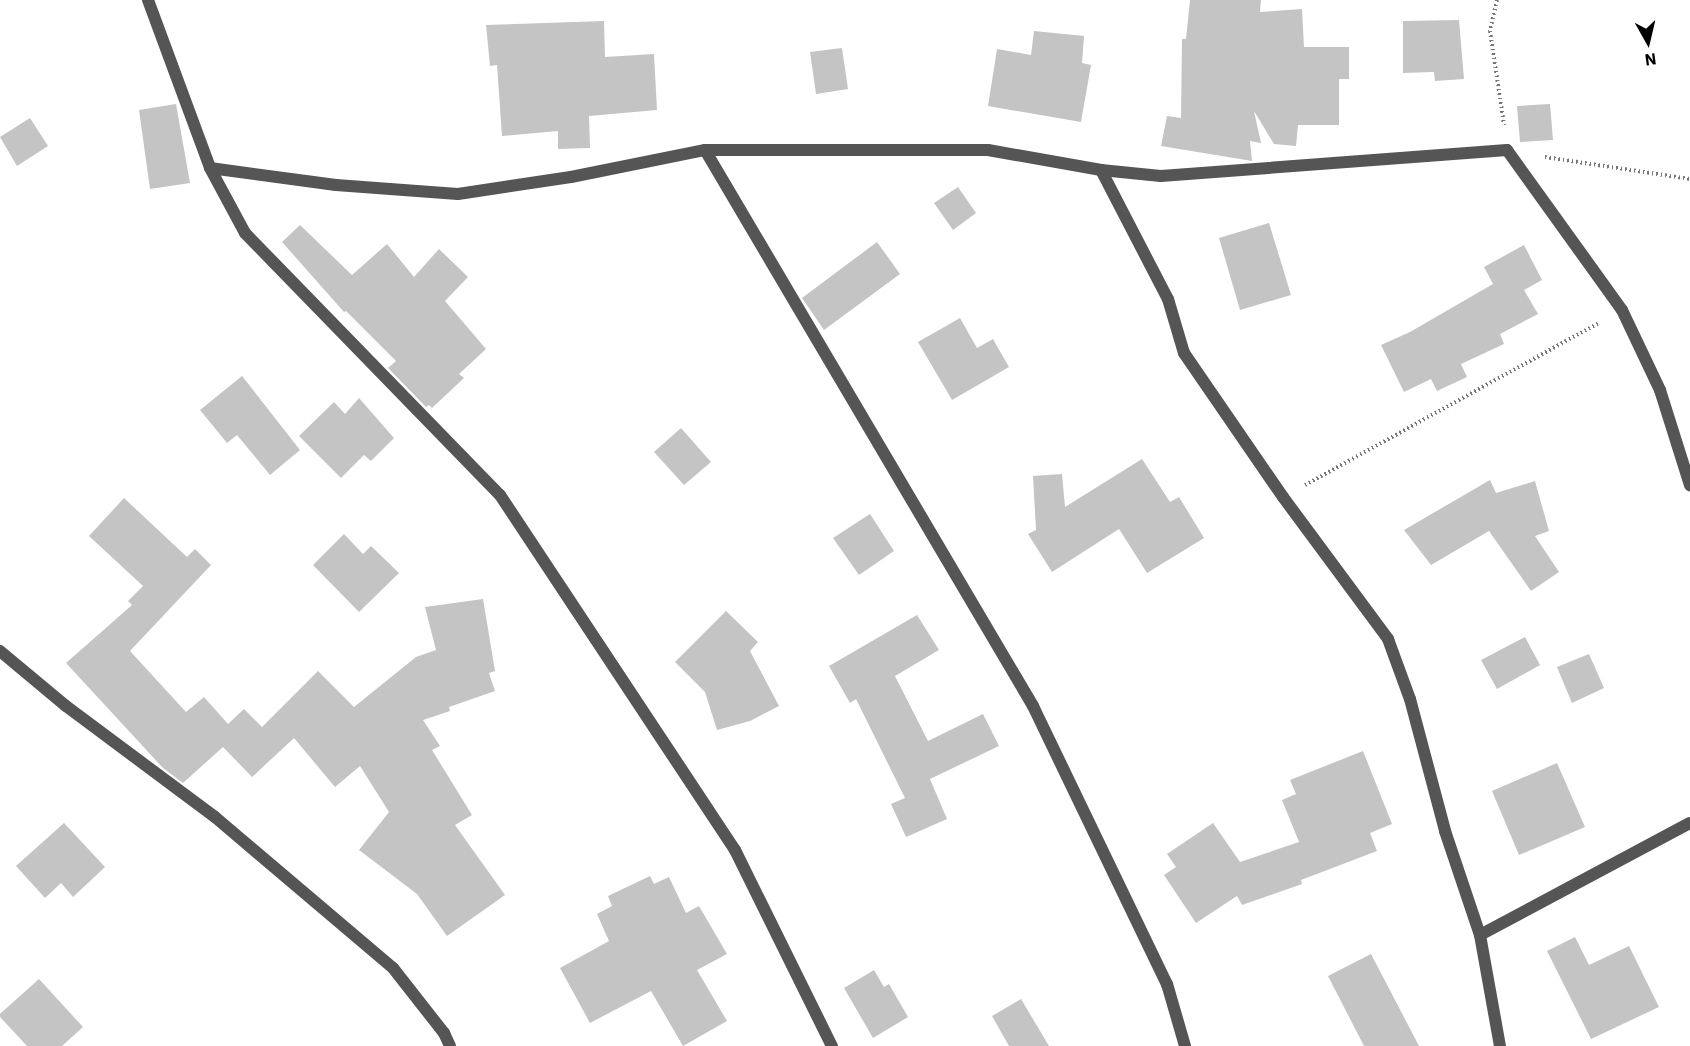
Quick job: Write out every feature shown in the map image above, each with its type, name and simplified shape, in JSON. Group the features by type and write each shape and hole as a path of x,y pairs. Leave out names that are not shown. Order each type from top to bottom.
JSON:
{"lane":[{"path":"148,0 210,168 253,245 500,495 730,841 832,1046"},
{"path":"210,168 336,184 458,194 572,177 705,150 988,150 1101,170 1161,176 1508,150 1622,310 1660,390 1690,484"},
{"path":"705,150 1032,706 1167,984 1185,1046"},
{"path":"1101,170 1168,299 1184,353 1283,497 1388,639 1410,699 1444,831 1480,935 1500,1046"},
{"path":"0,651 66,706 215,817 387,962 444,1034 450,1046"},
{"path":"1480,935 1690,823"}],"path":[{"path":"1497,0 1490,31 1508,150 1690,179"},
{"path":"1283,497 1622,310"}],"building":[{"path":"1190,0 1261,0 1260,12 1302,9 1304,47 1349,47 1349,79 1339,79 1339,125 1298,125 1296,146 1274,144 1254,111 1261,143 1250,141 1252,161 1161,146 1167,116 1181,118 1182,39 1186,39"},
{"path":"1459,20 1464,79 1435,81 1434,72 1403,73 1403,21"},
{"path":"604,21 605,57 654,54 657,110 589,116 590,148 558,149 558,131 502,136 497,65 490,66 486,25"},
{"path":"1034,31 1084,36 1082,63 1091,65 1081,122 988,106 997,49 1031,55"},
{"path":"842,48 848,89 816,94 810,52"},
{"path":"176,104 190,183 150,189 139,110"},
{"path":"1550,104 1553,140 1520,142 1517,106"},
{"path":"30,118 48,146 17,166 0,137"},
{"path":"958,187 976,213 953,230 934,203"},
{"path":"1269,223 1291,295 1240,310 1219,238"},
{"path":"300,225 352,275 387,244 414,277 439,249 468,277 445,301 486,349 459,374 464,378 432,408 429,405 426,407 388,368 396,361 346,311 344,312 282,242"},
{"path":"877,242 900,274 824,330 802,298"},
{"path":"1524,245 1542,280 1524,290 1538,314 1500,334 1504,344 1461,364 1467,377 1437,391 1431,379 1404,392 1381,345 1410,332 1493,284 1484,267"},
{"path":"960,318 977,348 993,339 1009,367 952,400 918,342"},
{"path":"242,376 300,450 270,475 237,435 227,443 200,410"},
{"path":"359,398 394,438 371,461 364,455 341,478 299,436 334,402 345,414"},
{"path":"681,428 711,462 684,485 654,452"},
{"path":"1142,459 1170,502 1179,497 1204,538 1147,573 1119,529 1052,572 1028,534 1036,530 1033,476 1062,474 1065,507"},
{"path":"1490,480 1496,493 1535,481 1549,531 1535,536 1559,572 1531,591 1489,531 1431,565 1404,530"},
{"path":"124,498 187,557 195,549 211,565 130,651 186,712 204,697 228,724 244,709 262,727 318,671 354,707 416,657 436,650 425,607 483,599 495,671 489,673 495,691 449,707 450,711 423,720 440,746 432,750 472,815 455,825 505,895 447,936 417,894 359,850 389,812 360,766 335,787 294,738 252,777 223,747 183,783 163,768 66,663 132,605 128,601 143,586 89,536"},
{"path":"870,514 894,551 859,575 833,538"},
{"path":"344,534 363,554 371,546 399,573 359,612 313,565"},
{"path":"726,611 758,642 750,651 779,706 750,721 717,730 705,692 675,662"},
{"path":"917,615 939,650 895,676 928,741 983,714 999,746 930,779 947,819 906,837 891,804 905,798 856,699 850,703 829,666"},
{"path":"1525,637 1540,665 1497,689 1481,660"},
{"path":"1589,654 1604,688 1572,703 1557,667"},
{"path":"1363,751 1392,824 1370,833 1377,851 1301,880 1302,884 1242,905 1237,896 1196,923 1164,875 1176,867 1167,854 1213,823 1240,862 1299,842 1282,800 1296,794 1290,780"},
{"path":"1557,763 1585,827 1519,855 1492,791"},
{"path":"64,823 105,867 73,897 61,883 45,898 16,866"},
{"path":"650,876 654,884 669,877 686,913 699,906 727,954 697,970 727,1021 683,1046 651,991 590,1023 560,968 609,941 597,914 612,906 608,896"},
{"path":"1575,937 1589,965 1629,946 1659,1007 1591,1039 1547,951"},
{"path":"1371,954 1419,1046 1364,1046 1328,976"},
{"path":"874,970 884,987 889,984 908,1017 873,1038 844,988"},
{"path":"39,979 83,1027 62,1046 27,1046 0,1017 0,1014"},
{"path":"1021,999 1049,1046 1009,1046 992,1016"}]}
